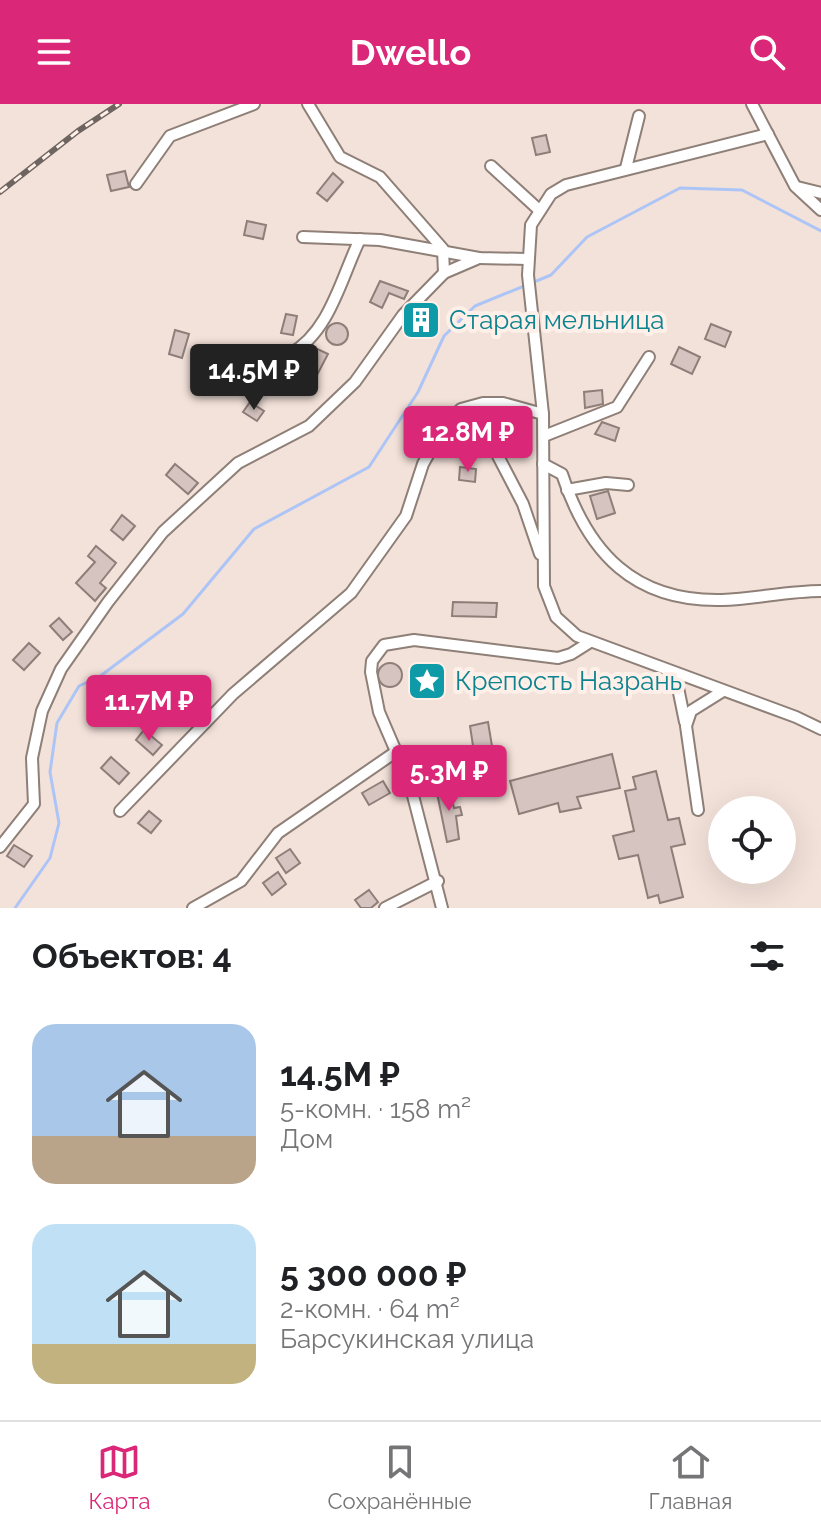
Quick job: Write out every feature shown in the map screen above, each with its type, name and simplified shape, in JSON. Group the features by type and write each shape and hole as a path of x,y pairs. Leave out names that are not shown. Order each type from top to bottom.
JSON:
{"street":[{"path":"136,184 170,136 254,104"},
{"path":"308,104 340,157 380,177 443,249 444,273"},
{"path":"752,104 795,186 821,210"},
{"path":"626,168 639,116"},
{"path":"768,134 566,185 551,194 538,209 531,225 527,259 543,414 544,586 556,617 577,636 821,729"},
{"path":"491,166 538,209"},
{"path":"795,186 821,193"},
{"path":"303,237 360,239 443,249 479,258 527,259"},
{"path":"290,354 308,344 326,317 360,239"},
{"path":"0,847 34,804 32,758 42,711 61,669 163,532 238,463 309,426 355,382 403,315 444,273 479,258"},
{"path":"544,436 617,407 649,357"},
{"path":"120,811 233,694 351,593 406,516 423,464 444,426 461,409 483,403 503,403 543,414"},
{"path":"498,456 523,504 543,564"},
{"path":"543,464 562,474 590,539 630,579 671,596 721,600 821,591"},
{"path":"567,490 606,483 628,485"},
{"path":"442,908 438,881 410,784 379,712 371,672 372,661 384,645 414,640 558,658 590,642"},
{"path":"675,673 698,810"},
{"path":"686,726 691,711 723,691"},
{"path":"193,908 241,881 278,833 397,751"},
{"path":"385,908 438,881"}],"building":[{"path":"546,135 550,152 536,155 532,138"},
{"path":"125,171 129,187 111,191 107,175"},
{"path":"333,173 343,182 327,201 317,193"},
{"path":"247,221 266,225 263,239 244,235"},
{"path":"380,281 408,291 404,299 389,293 382,308 370,302"},
{"path":"286,314 297,316 293,335 281,333"},
{"path":"337,323 345,326 348,334 345,342 337,345 329,342 326,334 329,326"},
{"path":"711,324 731,332 725,347 705,339"},
{"path":"175,330 189,334 182,358 169,354"},
{"path":"313,347 328,354 316,377 301,370"},
{"path":"679,347 700,357 692,374 671,364"},
{"path":"267,366 286,377 279,389 260,378"},
{"path":"602,390 603,404 585,408 584,392"},
{"path":"250,402 264,411 257,421 243,412"},
{"path":"602,422 619,428 615,441 595,434"},
{"path":"175,464 198,483 188,494 166,475"},
{"path":"460,467 476,469 475,482 459,480"},
{"path":"608,491 615,513 597,519 590,496"},
{"path":"122,515 135,526 123,540 111,530"},
{"path":"96,546 116,563 100,583 106,588 95,601 76,583 95,562 88,556"},
{"path":"453,602 497,603 496,617 452,616"},
{"path":"59,618 72,632 63,640 50,626"},
{"path":"29,643 40,653 24,670 13,660"},
{"path":"390,663 398,667 402,675 398,683 390,687 382,683 378,675 382,667"},
{"path":"488,722 494,758 475,759 470,726"},
{"path":"144,730 162,745 153,755 136,740"},
{"path":"612,754 620,788 577,797 581,808 560,812 558,803 519,814 510,781"},
{"path":"111,757 129,773 119,784 101,768"},
{"path":"656,771 668,820 679,818 685,844 671,847 683,897 660,903 658,895 648,898 638,855 619,859 613,836 634,831 625,791 636,789 633,777"},
{"path":"383,781 390,793 369,805 362,793"},
{"path":"449,785 454,808 460,807 462,815 456,816 459,839 447,842 436,788"},
{"path":"149,811 161,821 151,833 138,823"},
{"path":"14,845 32,856 24,867 7,856"},
{"path":"290,849 300,863 286,873 276,858"},
{"path":"278,872 286,884 272,895 263,883"},
{"path":"369,890 378,902 371,908 361,908 355,900"}],"waterway":[{"path":"15,908 50,858 59,823 50,772 57,723 79,686 99,677 183,614 254,529 369,467 418,392 444,336 475,306 551,275 587,237 680,188 742,190 821,231"}],"railway":[{"path":"0,192 78,131 119,104"}],"place":[{"name":"Старая мельница","path":"421,320"},
{"name":"Крепость Назрань","path":"427,681"}]}
